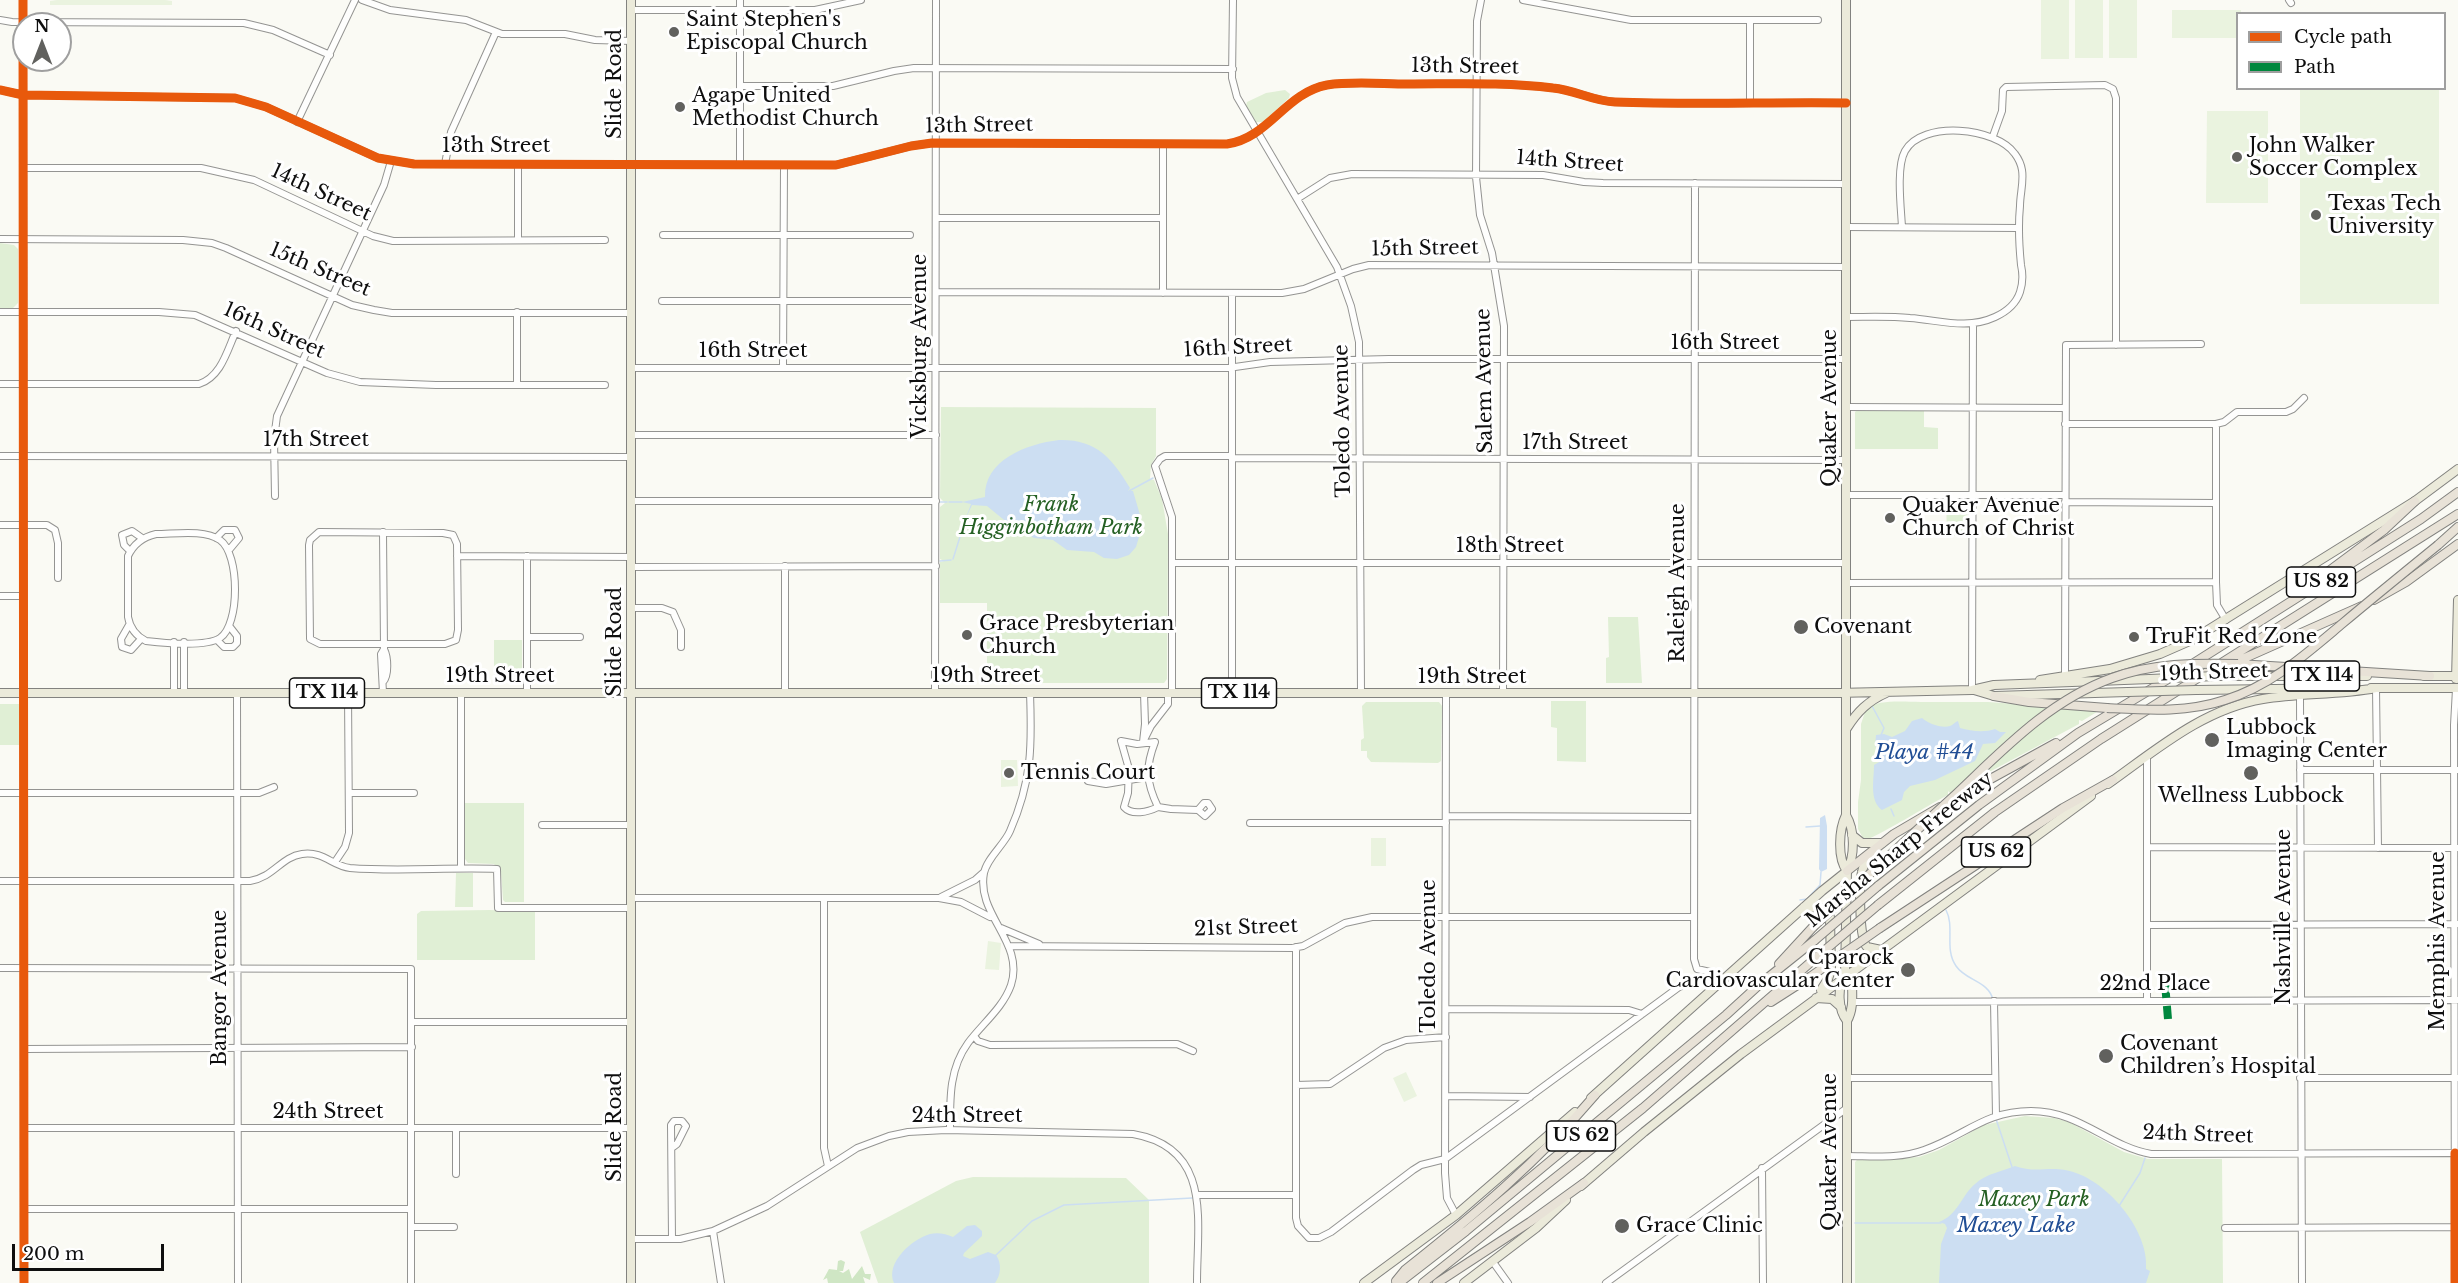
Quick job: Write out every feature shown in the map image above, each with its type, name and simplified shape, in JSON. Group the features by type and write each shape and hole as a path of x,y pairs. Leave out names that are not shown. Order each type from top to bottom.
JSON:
{"highway":[{"name":"Marsha Sharp Freeway","path":"1396,1283 1484,1216 1878,886 1979,805 2078,732 2183,670 2421,519 2458,492"},
{"path":"2295,598 2384,530 2415,501"},
{"name":"Marsha Sharp Freeway","path":"1424,1283 1643,1108 1878,905 1995,812 2101,739 2194,686 2458,514"},
{"path":"1994,696 2029,702 2151,711 2189,708 2224,700 2258,687 2289,668 2458,527"},
{"path":"2194,686 2388,593 2458,544"},
{"name":"US 62","path":"1760,984 1813,927 2019,735 2071,697 2113,678 2158,666 2182,663 2238,664 2430,676"},
{"path":"1847,871 1882,843 1989,778 2078,732"},
{"name":"US 62","path":"1743,1021 2063,808 2113,780"},
{"path":"1396,1283 1405,1270 1474,1216 1498,1194 1595,1095"},
{"path":"1437,1283 1530,1222 1584,1183"}],"main road":[{"name":"Slide Road","path":"631,0 631,1283"},
{"name":"Quaker Avenue","path":"1846,0 1846,815 1842,824 1842,864 1847,871"},
{"path":"2018,684 2065,674 2110,669 2160,654 2192,640 2415,501 2458,469"},
{"name":"Memphis Avenue","path":"2457,688 2458,600"},
{"name":"19th Street","path":"0,693 1846,693 1972,690 1994,685 2215,676 2457,676"},
{"name":"19th Street","path":"1972,690 1994,696 2128,692 2194,686 2457,688"},
{"name":"US 62","path":"2113,780 2198,722 2218,712 2262,699 2342,694 2376,688"},
{"path":"1846,730 1856,714 1868,702 1890,692"},
{"path":"1464,1283 1536,1228 1584,1183 1704,1084 1814,998 1963,892 2113,780"},
{"name":"Quaker Avenue","path":"1846,815 1852,825 1852,862 1847,871 1845,975 1840,983 1841,1014 1846,1021 1847,1283"},
{"path":"1852,835 1862,843 1882,843"},
{"path":"1881,950 1867,947 1862,937 1861,874 1864,863 1882,843"},
{"name":"Marsha Sharp Freeway","path":"1364,1283 1456,1215 1505,1175 1847,871"},
{"path":"1804,907 1822,908 1830,917 1831,974 1814,998"},
{"name":"Quaker Avenue","path":"1845,975 1852,981 1852,1013 1846,1021"},
{"path":"1814,998 1832,999 1841,1007"}],"street":[{"path":"297,122 355,0"},
{"path":"362,0 390,10 466,20 496,32 511,35 565,34 596,40 631,41"},
{"path":"740,164 741,0"},
{"path":"631,10 815,10 861,0"},
{"name":"Vicksburg Avenue","path":"935,693 936,0"},
{"name":"Toledo Avenue","path":"1233,0 1233,69 1237,97 1340,274 1356,327 1360,360 1361,693"},
{"name":"Salem Avenue","path":"1481,0 1477,21 1476,175 1480,215 1495,265 1502,310 1504,359 1503,693"},
{"path":"1523,0 1631,20 1818,20"},
{"path":"1750,20 1750,102"},
{"path":"72,22 244,23 273,30 330,55"},
{"path":"445,164 451,132 496,32"},
{"path":"740,86 833,86 903,69 1233,69"},
{"path":"23,72 24,1283"},
{"name":"13th Street","path":"0,90 23,95 200,95 235,98 266,107 371,155 391,161 445,164 836,165 910,146 936,143 1227,144 1236,143 1257,133 1289,103 1301,95 1326,85 1476,85 1554,88 1613,102 1846,103"},
{"path":"1993,136 2001,111 2004,89 2008,86 2105,85 2113,89 2116,98 2116,345"},
{"path":"1847,317 1912,318 1954,324 1973,323 2003,312 2015,302 2020,294 2023,275 2019,228 2023,177 2021,165 2010,147 1993,136 1966,130 1951,130 1923,137 1909,145 1901,165 1902,227"},
{"path":"1163,144 1163,293"},
{"path":"275,496 277,416 387,177 391,161"},
{"path":"518,164 518,240"},
{"path":"783,368 784,165"},
{"name":"14th Street","path":"24,168 180,168 222,171 254,180 362,231 393,241 605,240"},
{"name":"14th Street","path":"1297,199 1319,184 1340,176 1555,176 1584,182 1846,184"},
{"name":"Raleigh Avenue","path":"1695,183 1694,965 1700,971 1710,972"},
{"path":"936,218 1163,218"},
{"path":"1846,227 2019,228"},
{"path":"663,235 910,235"},
{"name":"15th Street","path":"0,239 183,240 212,243 352,305 392,313 632,313"},
{"name":"15th Street","path":"936,292 1290,292 1304,290 1364,265 1846,267"},
{"path":"1232,293 1232,693"},
{"path":"663,301 911,301"},
{"name":"16th Street","path":"0,312 182,313 210,320 327,373 360,382 605,385"},
{"path":"517,312 517,385"},
{"path":"1972,690 1973,323"},
{"path":"0,384 199,384 206,382 218,370 236,331"},
{"path":"2065,674 2066,345 2201,344"},
{"name":"16th Street","path":"632,368 1232,368 1270,362 1360,360 1847,359"},
{"path":"2065,424 2216,424 2224,422 2232,413 2237,412 2286,412 2293,409 2304,398"},
{"path":"1847,407 2065,408"},
{"path":"2216,424 2217,605 2226,620"},
{"path":"632,435 936,435"},
{"name":"17th Street","path":"0,456 632,457"},
{"name":"17th Street","path":"1173,563 1172,517 1155,470 1157,461 1167,456 1361,459 1847,459"},
{"path":"1847,495 1973,495 2216,503"},
{"path":"632,501 936,501"},
{"path":"0,525 46,525 55,530 58,543 58,578"},
{"path":"216,538 224,530 235,530 239,538 229,550"},
{"path":"130,551 122,543 122,536 132,531 142,538"},
{"path":"319,532 383,532 443,532 457,539 458,630 455,641 446,645 384,647 320,645 312,641 308,631 309,545 314,535 319,532"},
{"path":"383,532 384,647 381,654 383,693"},
{"path":"129,625 141,639 158,642 217,640 230,627 233,611 233,567 229,550 216,538 196,534 156,534 142,538 130,551 128,565 129,625 121,639 122,647 131,650 141,639"},
{"path":"457,556 632,557"},
{"path":"527,556 527,693"},
{"path":"1143,742 1151,726 1166,707 1170,693 1173,563"},
{"name":"18th Street","path":"1173,563 1847,563"},
{"path":"632,567 936,566"},
{"path":"785,567 785,693"},
{"path":"1847,583 2216,582"},
{"path":"0,596 23,596"},
{"path":"632,608 662,608 672,612 681,630 681,646"},
{"path":"217,640 224,647 233,647 237,643 237,636 230,627"},
{"path":"527,637 580,637"},
{"path":"174,642 174,693"},
{"path":"184,642 184,693"},
{"path":"2376,688 2378,848"},
{"name":"Memphis Avenue","path":"2455,1283 2457,688"},
{"name":"Bangor Avenue","path":"237,693 238,1283"},
{"path":"335,862 345,847 349,833 348,693"},
{"path":"461,693 461,868"},
{"path":"939,898 975,880 984,872 1009,834 1025,792 1031,750 1030,693"},
{"path":"1143,742 1144,693"},
{"name":"Toledo Avenue","path":"1446,693 1445,1160 1447,1198 1456,1215"},
{"name":"Nashville Avenue","path":"2300,696 2301,1283"},
{"path":"1158,807 1150,791 1147,777 1155,742 1121,741 1128,761 1128,793 1123,803 1125,809 1139,812 1158,807 1172,810 1198,810"},
{"path":"2147,756 2147,1001"},
{"path":"2300,770 2456,770"},
{"path":"1088,781 1106,784 1147,777"},
{"path":"0,793 259,793 274,787"},
{"path":"350,793 414,793"},
{"path":"1250,823 1694,817"},
{"path":"542,825 632,825"},
{"path":"2147,847 2456,848"},
{"path":"0,881 237,881 260,879 267,876 288,858 297,855 321,855 349,868 498,869 498,908 631,908"},
{"path":"950,1130 954,1067 974,1036 1004,1000 1011,983 1013,967 1010,946 993,919 986,899 984,872"},
{"path":"631,898 939,898 972,906 993,919"},
{"path":"824,898 824,1148 828,1166"},
{"name":"21st Street","path":"1010,946 1296,947 1345,923 1372,917 1694,917"},
{"path":"2147,925 2456,924"},
{"path":"1000,928 1045,946"},
{"path":"1296,947 1296,1195 1298,1226 1309,1238 1319,1238 1413,1170 1445,1160 1679,987 1689,984"},
{"path":"0,968 411,969 411,1283"},
{"name":"22nd Place","path":"1852,1002 2456,1000"},
{"path":"1994,1001 1996,1116"},
{"path":"1446,1009 1629,1010 1642,1014"},
{"path":"411,1022 631,1022"},
{"path":"974,1036 978,1041 990,1045 1178,1044 1193,1051"},
{"path":"1296,1085 1330,1084 1384,1048 1406,1040 1446,1037"},
{"path":"24,1049 412,1047"},
{"path":"1846,1078 1994,1078"},
{"path":"2300,1078 2456,1078"},
{"path":"1446,1096 1531,1097"},
{"path":"1606,1283 1846,1108"},
{"name":"24th Street","path":"1846,1156 1914,1153 1934,1146 1967,1128 1996,1116 2034,1111 2059,1114 2085,1124 2123,1146 2151,1154 2456,1153"},
{"name":"24th Street","path":"24,1128 631,1128"},
{"path":"456,1128 456,1174"},
{"name":"24th Street","path":"631,1239 672,1239 712,1231 767,1206 857,1148 889,1136 908,1132 950,1130 1133,1134 1149,1136 1176,1152 1192,1175 1197,1195 1197,1283"},
{"path":"672,1239 673,1147"},
{"path":"1762,1168 1763,1283"},
{"path":"1197,1195 1296,1195"},
{"path":"24,1209 411,1209"},
{"path":"411,1227 454,1227"},
{"path":"2225,1228 2456,1227"},
{"path":"712,1231 721,1283"},
{"path":"1492,1262 1508,1283"}],"green space":[{"path":"165,0 172,1 172,5 50,5 50,1"},
{"path":"2041,0 2069,0 2069,59 2041,59"},
{"path":"2075,0 2103,0 2103,58 2075,58"},
{"path":"2109,0 2137,0 2137,58 2109,58"},
{"path":"2172,10 2241,10 2241,12 2236,12 2236,38 2172,38"},
{"path":"1285,90 1290,94 1289,98 1263,122 1256,122 1246,106 1247,102 1266,93"},
{"path":"2300,90 2439,90 2439,304 2300,304"},
{"name":"John Walker Soccer Complex","path":"2207,111 2268,111 2268,203 2206,203"},
{"path":"0,243 14,245 18,249 18,303 13,308 0,308"},
{"name":"Frank Higginbotham Park","path":"941,407 1156,408 1156,456 1151,465 1150,479 1154,480 1162,499 1168,534 1167,679 1164,683 987,683 987,603 940,603 940,562 944,561 940,559 940,507 945,503 940,498"},
{"path":"1857,410 1924,410 1924,427 1938,428 1938,449 1855,449 1855,412"},
{"path":"1946,498 1968,498 1970,500 1969,536 1947,536"},
{"path":"1608,617 1638,617 1642,683 1606,683 1606,658 1609,657"},
{"path":"494,640 522,640 522,682 494,682"},
{"path":"1551,701 1586,701 1586,762 1557,761 1557,728 1551,727"},
{"path":"1366,702 1439,702 1442,706 1441,761 1438,763 1371,762 1367,757 1367,751 1361,751 1361,740 1364,738 1362,706"},
{"path":"1884,702 1988,702 2100,710 2082,721 2079,720 2079,724 1950,793 1948,791 1948,795 1864,840 1858,829 1858,802 1861,780 1861,724 1866,709"},
{"path":"0,704 19,704 19,745 0,745"},
{"name":"Tennis Court","path":"1001,760 1017,760 1018,786 1001,787"},
{"path":"465,803 524,803 524,902 505,902 503,900 501,872 494,864 468,863 465,859"},
{"path":"1371,838 1386,838 1386,866 1371,866"},
{"path":"456,873 473,873 473,907 455,907"},
{"path":"421,911 535,912 535,960 417,960 417,914"},
{"path":"988,941 1001,943 999,970 985,969"},
{"path":"1406,1072 1417,1096 1404,1102 1393,1078"},
{"name":"Maxey Park","path":"2025,1116 2054,1118 2069,1122 2124,1152 2148,1159 2222,1159 2223,1283 1855,1283 1855,1162 1857,1160 1919,1157 1939,1150 1984,1125"},
{"path":"973,1177 1126,1178 1149,1200 1149,1283 878,1283 860,1232 956,1181"},
{"path":"838,1261 845,1262 843,1271 839,1271 843,1273 849,1269 852,1279 862,1266 865,1274 871,1274 870,1280 863,1277 865,1283 828,1283 827,1278 823,1280 829,1269 837,1270"}],"water":[{"path":"1059,440 1083,443 1102,452 1123,477 1130,488 1128,491 1133,491 1140,515 1139,537 1136,547 1129,555 1117,559 1104,558 1094,552 1067,550 1053,540 1034,538 1009,524 987,506 972,505 965,520 971,504 962,502 985,497 987,484 999,464 1009,456 1033,445"},
{"name":"Playa #44","path":"1922,718 1939,726 1947,727 1958,721 1960,728 1964,729 1982,731 1995,729 2006,732 1995,743 1983,744 1975,761 1935,780 1910,786 1904,792 1902,800 1882,810 1875,801 1873,790 1874,765 1881,761 1880,750 1875,746 1876,735 1884,734 1892,737 1905,731 1912,721"},
{"path":"1825,815 1827,869 1821,872 1819,869 1820,818"},
{"name":"Maxey Lake","path":"2015,1166 2028,1169 2065,1170 2080,1174 2109,1194 2122,1207 2141,1238 2146,1269 2150,1271 2146,1283 1939,1283 1941,1244 1947,1228 1945,1224 1939,1222 1951,1215 1970,1189 1980,1180"},
{"path":"975,1225 982,1231 982,1236 963,1256 970,1259 988,1252 996,1255 1000,1269 995,1283 894,1283 893,1268 908,1246 933,1233 953,1237 967,1226"}],"waterway":[{"path":"1129,491 1153,478"},
{"path":"940,502 947,502"},
{"path":"949,502 962,502"},
{"path":"953,559 965,521"},
{"path":"940,561 951,560"},
{"path":"1872,706 1884,728 1881,735"},
{"path":"1891,809 1894,816"},
{"path":"1806,827 1820,826"},
{"path":"1800,900 1807,899 1820,885 1821,872"},
{"path":"1946,910 1950,924 1952,959 1960,971 1987,989 1993,1000"},
{"path":"1996,1119 2012,1167"},
{"path":"2119,1206 2140,1173 2145,1158"},
{"path":"996,1255 1032,1221 1064,1205 1192,1198"},
{"path":"1855,1223 1941,1223"}],"marked path":[{"path":"2165,983 2168,1019"}],"cycle path":[{"path":"23,0 24,1283"},
{"path":"0,90 23,95 235,98 266,107 378,158 414,164 836,165 932,143 1227,144 1242,140 1254,133 1312,90 1327,85 1347,83 1535,86 1561,89 1599,100 1615,102 1846,103"},
{"path":"2455,1153 2455,1283"}],"place":[{"name":"Saint Stephen's Episcopal Church","path":"674,32"},
{"name":"Agape United Methodist Church","path":"680,107"},
{"name":"John Walker Soccer Complex","path":"2237,157"},
{"name":"Texas Tech University","path":"2316,215"},
{"name":"Quaker Avenue Church of Christ","path":"1890,518"},
{"name":"Covenant","path":"1801,627"},
{"name":"Grace Presbyterian Church","path":"967,635"},
{"name":"TruFit Red Zone","path":"2134,637"},
{"name":"Lubbock Imaging Center","path":"2212,740"},
{"name":"Tennis Court","path":"1009,773"},
{"name":"Wellness Lubbock","path":"2251,773"},
{"name":"Cparock Cardiovascular Center","path":"1908,970"},
{"name":"Covenant Children’s Hospital","path":"2106,1056"},
{"name":"Grace Clinic","path":"1622,1226"}]}
